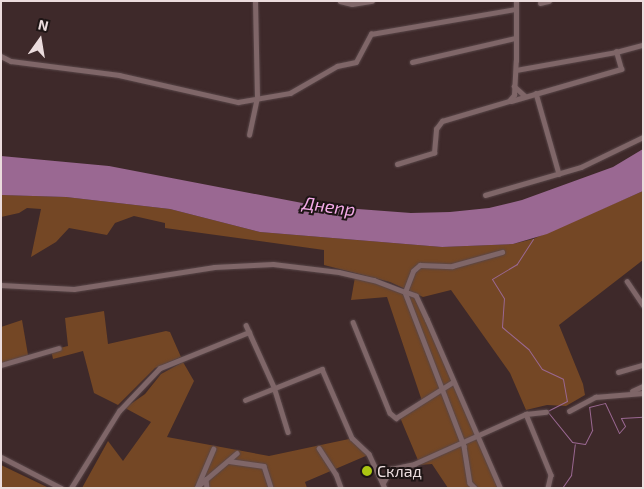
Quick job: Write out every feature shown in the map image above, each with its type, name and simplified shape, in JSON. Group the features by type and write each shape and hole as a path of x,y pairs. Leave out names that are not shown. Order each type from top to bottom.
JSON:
{"street":[{"path":"340,1 352,4 372,1"},
{"path":"509,101 514,86 516,70 516,1"},
{"path":"540,3 549,1"},
{"path":"249,134 257,97 258,41 253,2"},
{"path":"1,56 11,61 119,75 238,102 257,97 290,93 337,66 356,62 371,34 516,9"},
{"path":"412,62 515,38"},
{"path":"516,70 616,52 643,45"},
{"path":"397,164 434,153 436,130 442,121 621,69 616,52"},
{"path":"514,86 525,96"},
{"path":"536,93 559,174"},
{"path":"484,195 581,167 643,137"},
{"path":"475,488 470,483 462,442 405,292 412,271 420,265 452,266 502,252"},
{"path":"1,285 74,289 214,268 273,264 338,272 374,280 416,296 500,488"},
{"path":"627,282 643,305"},
{"path":"353,322 390,413 396,418 453,382"},
{"path":"246,326 274,387 288,432"},
{"path":"71,488 118,411 160,368 249,332"},
{"path":"1,365 59,348"},
{"path":"618,372 643,365"},
{"path":"245,400 322,369 352,438 369,454 384,485"},
{"path":"618,395 643,386"},
{"path":"569,411 595,396 643,393"},
{"path":"384,485 391,469 414,464 526,414 546,412"},
{"path":"526,414 551,475 548,488"},
{"path":"319,448 336,474 341,488"},
{"path":"196,487 213,449"},
{"path":"196,487 237,453"},
{"path":"1,457 61,488"},
{"path":"228,461 264,466 272,488"},
{"path":"206,479 207,488"}],"shaded area":[{"path":"643,149 643,191 547,234 513,244 442,247 260,232 170,209 66,197 1,195 1,156 109,166 318,206 411,213 450,212 489,208 522,200 613,167"},
{"path":"643,191 643,260 559,325 583,384 585,395 566,406 547,405 526,410 510,373 451,290 423,297 390,282 324,265 324,250 165,228 165,223 134,216 115,223 107,235 69,228 56,242 31,257 41,209 27,208 19,213 1,217 1,195 66,197 170,209 260,232 442,247 513,244 533,239"},
{"path":"355,277 417,297 499,488 448,488 432,464 420,465 399,415 422,401 387,297 351,300"},
{"path":"104,311 108,344 166,331 170,332 181,357 155,368 118,405 94,393 83,351 53,359 51,350 68,346 65,318"},
{"path":"22,320 28,355 1,364 1,327"},
{"path":"183,362 194,381 167,437 269,456 349,439 368,455 305,482 307,488 82,488 108,441 123,461 151,422 125,408 145,394 161,374"},
{"path":"1,465 49,488 1,488"}],"waterway":[{"path":"533,239 517,264 492,279 504,298 502,327 529,350 542,369 563,379 567,401 547,411 572,442 585,444 592,430 589,407 605,403 619,433 625,426 621,418 643,417"},
{"path":"562,488 571,475 575,444"}],"place":[{"name":"Склад","path":"367,471"}],"water label":[{"name":"Днепр","path":"329,206"}]}
